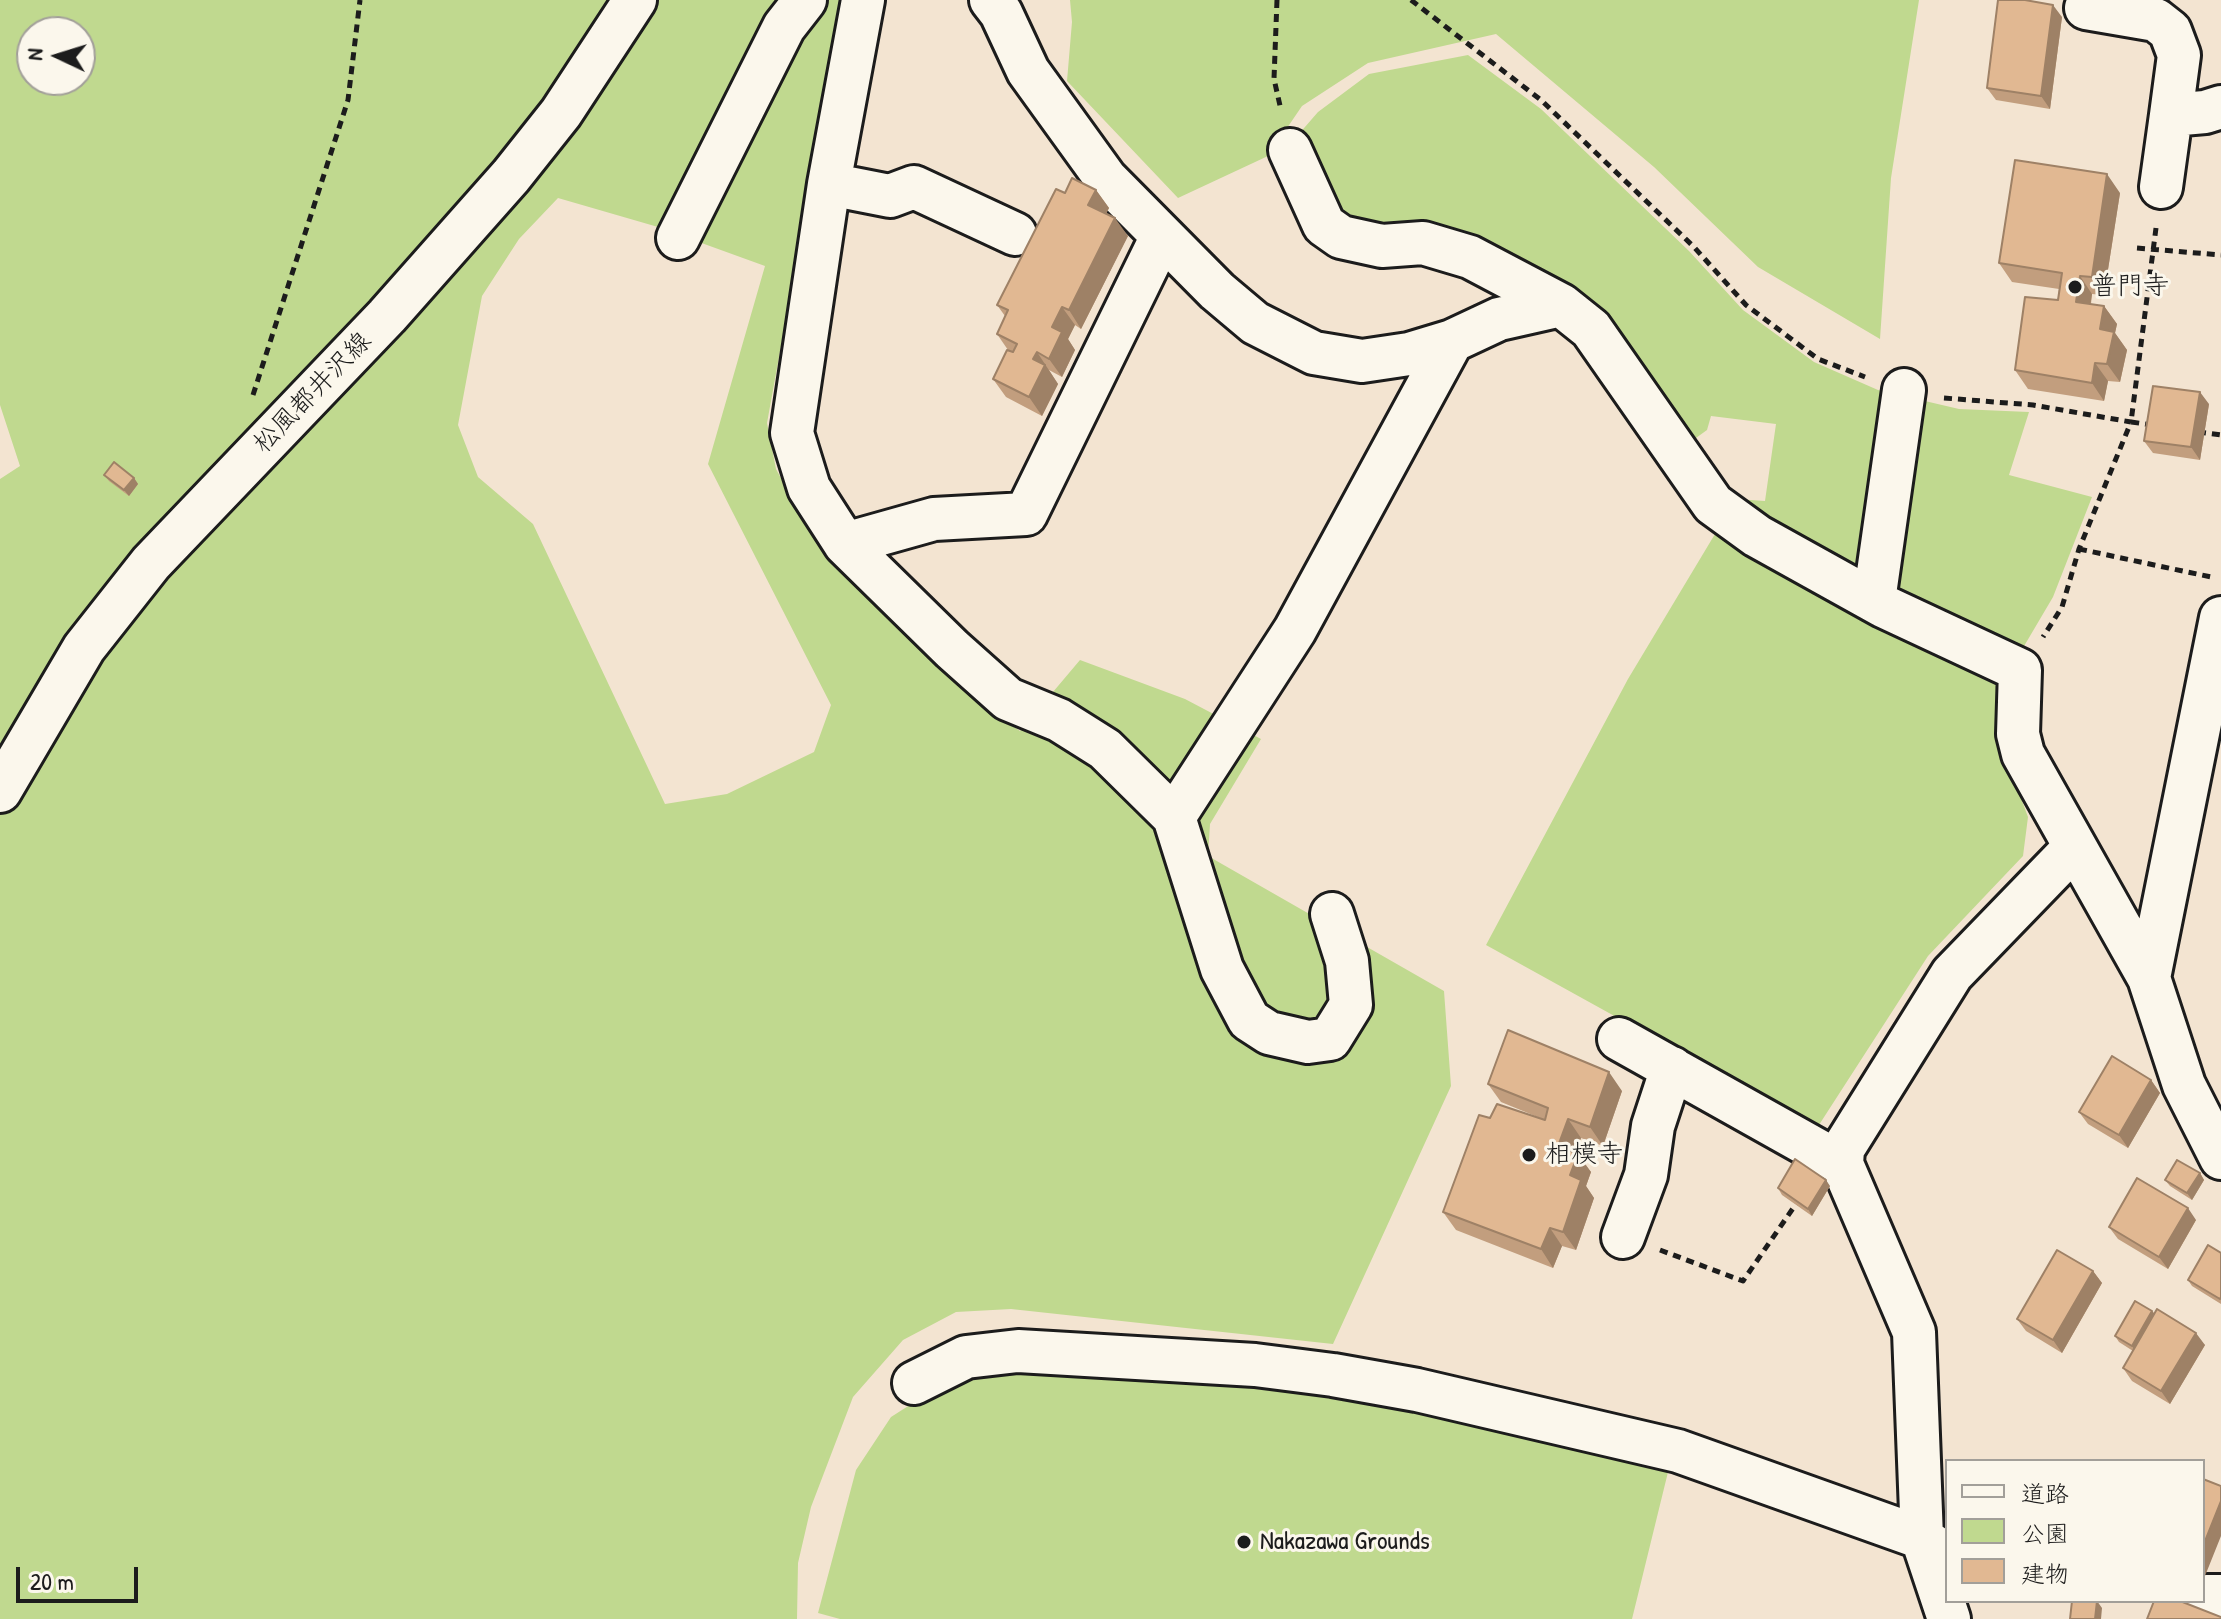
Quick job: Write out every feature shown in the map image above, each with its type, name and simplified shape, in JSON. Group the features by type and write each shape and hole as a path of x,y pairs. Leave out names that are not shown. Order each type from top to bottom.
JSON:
{"street":[{"name":"松風都井沢線","path":"0,791 84,648 151,563 387,316 467,227 561,113 635,0"},
{"path":"678,238 784,27 805,0"},
{"path":"863,0 829,184 792,433 809,488 845,544 952,649 1008,699 1059,720 1105,749 1174,817 1222,969 1249,1020 1269,1033 1308,1042 1330,1039 1351,1005 1347,961 1332,914"},
{"path":"991,0 1001,13 1028,71 1106,179 1217,291 1255,323 1314,353 1362,361 1409,354 1452,341 1499,319 1561,305"},
{"path":"2086,8 2156,20 2170,31 2179,55 2161,187"},
{"path":"2171,115 2221,107"},
{"path":"1290,150 1324,225 1341,237 1382,246 1423,243 1470,257 1561,305 1591,329 1713,504 1757,536 1874,601 2020,670 2017,714 2023,754 2073,849 2149,978 2184,1085 2221,1158"},
{"path":"829,184 890,196 914,187 1015,234"},
{"path":"845,544 934,519 1026,514 1162,236"},
{"path":"1174,817 1295,630 1452,341"},
{"path":"1874,601 1904,390"},
{"path":"2149,978 2221,618"},
{"path":"1945,1598 1935,1546 1914,1332 1842,1164 1846,1140 1952,974 2073,849"},
{"path":"1619,1039 1842,1164"},
{"path":"1623,1237 1646,1175 1655,1118 1672,1068"},
{"path":"914,1383 966,1357 1018,1351 1255,1365 1333,1375 1417,1390 1678,1451 1935,1546"}],"path":[{"path":"248,410 348,100 360,0"},
{"path":"1277,0 1274,79 1290,150"},
{"path":"1411,0 1541,100 1694,247 1746,305 1818,359 1904,390 1960,402 2033,405 2169,427"},
{"path":"2137,248 2221,255"},
{"path":"2020,670 2062,607 2079,549 2131,422 2154,250"},
{"path":"2184,430 2221,435"},
{"path":"2079,549 2221,579"},
{"path":"1623,1237 1743,1281 1793,1208"}],"green space":[{"path":"0,0 782,0 658,227 558,198 519,239 482,296 458,425 478,477 533,524 665,804 727,794 814,752 831,705 708,464 765,266 696,241 804,29 828,0 844,0 767,423 776,469 826,557 961,688 1020,731 1080,660 1185,699 1261,739 1210,824 1208,856 1444,991 1451,1086 1333,1344 1011,1309 956,1312 903,1340 853,1397 811,1507 798,1563 797,1619 0,1619 0,479 20,466 0,405"},
{"path":"1070,0 1919,0 1891,178 1880,339 1758,267 1654,167 1496,34 1368,63 1302,106 1268,156 1178,198 1067,81 1072,22"},
{"path":"1468,55 1541,109 1689,251 1743,310 1814,362 1878,390 1959,409 2029,412 2009,475 2092,497 2053,597 2007,675 1995,728 2028,817 2023,856 1928,956 1817,1128 1486,945 1628,679 1736,499 1765,501 1776,424 1711,416 1707,430 1689,443 1601,323 1333,214 1298,135 1318,112 1369,74"},
{"name":"Nakazawa Grounds","path":"1057,1367 1385,1403 1669,1468 1632,1619 840,1619 818,1613 856,1470 891,1417 949,1380"}],"building":[{"path":"1998,0 2025,0 2053,5 2041,96 1987,88"},
{"name":"普門寺","path":"2015,160 2107,174 2092,277 2080,276 2076,302 2104,306 2100,329 2114,332 2107,364 2095,363 2092,383 2015,370 2025,297 2058,300 2062,273 1999,263"},
{"path":"1072,178 1096,190 1088,205 1115,218 1069,310 1062,307 1052,327 1062,332 1049,359 1037,352 1033,359 1045,365 1029,397 993,379 1007,350 1013,352 1017,344 997,334 1008,310 997,305 1056,189 1065,193"},
{"path":"2153,386 2200,392 2191,447 2144,441"},
{"path":"114,462 134,478 124,490 104,475"},
{"name":"相模寺","path":"1508,1030 1609,1072 1590,1127 1568,1119 1558,1146 1578,1154 1570,1175 1581,1180 1563,1232 1550,1228 1541,1249 1443,1212 1479,1115 1490,1118 1497,1104 1545,1120 1548,1108 1488,1084"},
{"path":"2112,1056 2151,1080 2119,1135 2079,1112"},
{"path":"1795,1159 1826,1180 1808,1209 1778,1188"},
{"path":"2177,1160 2200,1173 2187,1193 2165,1180"},
{"path":"2137,1178 2188,1208 2159,1257 2109,1227"},
{"path":"2208,1245 2221,1253 2220,1299 2188,1280"},
{"path":"2057,1250 2093,1271 2053,1340 2017,1319"},
{"path":"2135,1301 2152,1311 2132,1346 2115,1336"},
{"path":"2157,1309 2196,1333 2161,1391 2123,1368"},
{"path":"2205,1480 2221,1486 2221,1501 2205,1541"},
{"path":"2072,1603 2097,1603 2095,1619 2070,1619"},
{"path":"2153,1603 2185,1603 2221,1617 2221,1619 2147,1619"}],"place":[{"name":"普門寺","path":"2075,287"},
{"name":"相模寺","path":"1529,1155"},
{"name":"Nakazawa Grounds","path":"1244,1542"}]}
